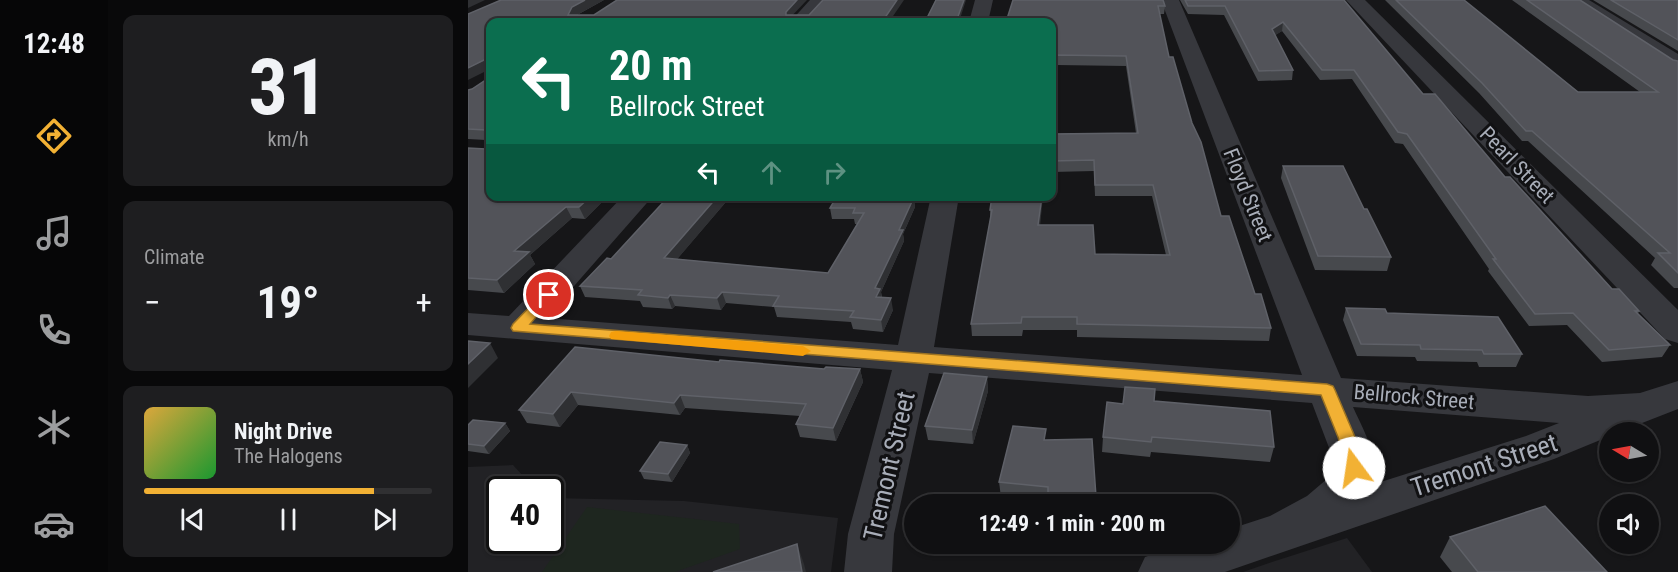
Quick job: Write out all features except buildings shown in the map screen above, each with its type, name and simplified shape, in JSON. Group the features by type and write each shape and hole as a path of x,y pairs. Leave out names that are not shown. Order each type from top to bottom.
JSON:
{"street":[{"path":"803,18 820,0"},
{"path":"981,18 984,0"},
{"name":"Floyd Street","path":"1170,0 1327,390"},
{"name":"Pearl Street","path":"1355,0 1678,331"},
{"path":"1576,0 1678,63"},
{"path":"518,328 634,201"},
{"name":"Tremont Street","path":"868,572 871,534 913,360 944,201"},
{"name":"Bellrock Street","path":"468,324 1588,411 1660,401"},
{"name":"Tremont Street","path":"1287,529 1323,509 1335,499 1351,478 1354,468 1350,445 1327,390"},
{"name":"Tremont Street","path":"1162,572 1539,448 1660,401"}],"shaded area":[{"path":"513,465 523,476 486,476 486,554 564,554 564,498 684,501 838,518 831,572 468,572 468,467"},
{"path":"587,507 739,524 740,549 675,572 542,572 554,554 564,554 564,540"},
{"path":"1347,538 1372,572 1243,572 1272,562"}],"slow traffic":[{"path":"616,336 803,351"}],"route":[{"path":"549,295 518,328 1327,390 1347,437 1354,468"}]}
